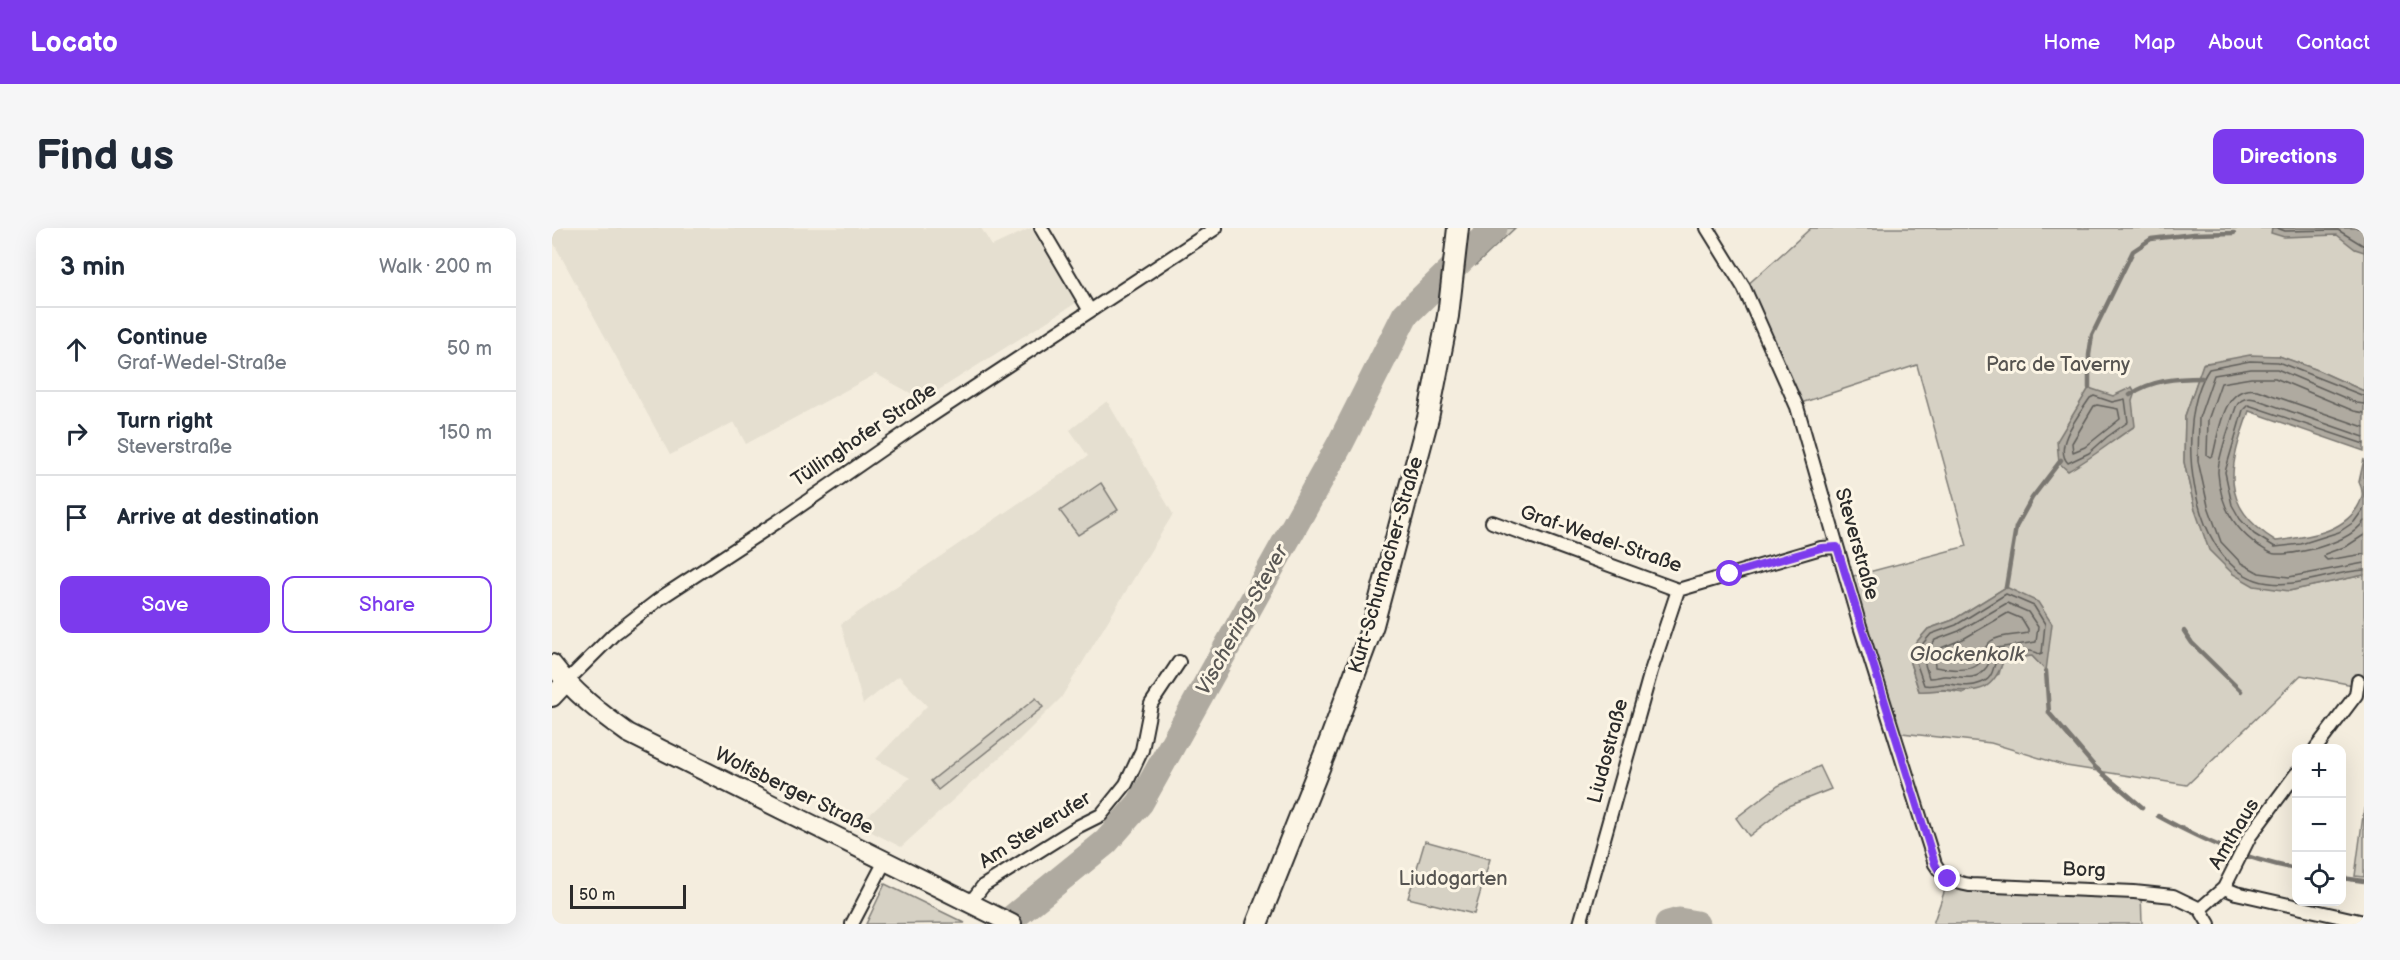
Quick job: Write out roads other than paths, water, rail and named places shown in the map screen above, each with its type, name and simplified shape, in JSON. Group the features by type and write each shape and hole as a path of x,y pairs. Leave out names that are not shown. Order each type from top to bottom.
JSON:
{"main road":[{"name":"Kurt-Schumacher-Straße","path":"1257,924 1373,625 1428,418 1448,316 1458,228"},
{"name":"Wolfsberger Straße","path":"552,664 566,682 628,733 1012,924"},
{"name":"Tüllinghofer Straße","path":"552,697 566,682"}],"street":[{"path":"1041,228 1090,310"},
{"name":"Tüllinghofer Straße","path":"566,682 614,634 662,597 1216,228"},
{"name":"Steverstraße","path":"1707,228 1744,288 1797,407 1837,547 1935,864 1940,873 1948,879"},
{"name":"Graf-Wedel-Straße","path":"1492,522 1678,590 1821,548 1837,547"},
{"name":"Liudostraße","path":"1580,924 1651,671 1678,590"},
{"name":"Am Steverufer","path":"976,906 983,886 1078,826 1101,815 1126,783 1142,750 1151,704 1179,662"},
{"path":"2319,744 2356,695 2358,681"},
{"name":"Amthaus","path":"2200,909 2224,888 2250,836 2292,779"},
{"path":"852,924 885,861"},
{"name":"Borg","path":"1948,879 1970,885 2143,892 2173,896 2200,909"},
{"path":"2224,888 2236,893 2364,922"},
{"path":"2200,909 2209,924"}],"water":[{"path":"2272,228 2364,228 2364,252 2355,249 2337,235 2284,237 2271,233"},
{"path":"2250,355 2279,356 2364,391 2364,451 2249,411 2233,467 2233,484 2244,513 2257,527 2276,541 2298,538 2332,529 2350,517 2362,498 2359,482 2364,459 2364,575 2289,591 2254,586 2233,574 2209,550 2195,510 2184,462 2185,416 2203,364"},
{"path":"2132,387 2135,392 2132,401 2135,426 2068,471 2059,463 2057,441 2089,388 2113,396"},
{"name":"Glockenkolk","path":"2006,587 2038,602 2052,624 2046,671 2032,656 2004,659 1995,678 1984,688 1969,691 1919,691 1910,663 1913,646 1928,629 1953,620"}],"waterway":[{"name":"Vischering-Stever","path":"1005,924 1106,842 1140,803 1340,444 1405,315 1494,228"},
{"path":"2089,388 2089,355 2092,335 2133,251 2151,239 2193,234 2234,233"},
{"path":"2130,395 2155,383 2174,379 2202,378"},
{"path":"2006,587 2016,527 2032,498 2061,460"},
{"path":"2184,631 2192,643 2241,691"},
{"path":"2046,671 2049,713 2095,767 2142,807"},
{"path":"2158,816 2225,848 2258,860 2292,868"},
{"path":"2346,879 2364,881"},
{"path":"1668,924 1679,921 1696,924"}],"park label":[{"name":"Parc de Taverny","path":"2058,365"},
{"name":"Liudogarten","path":"1453,879"}]}
